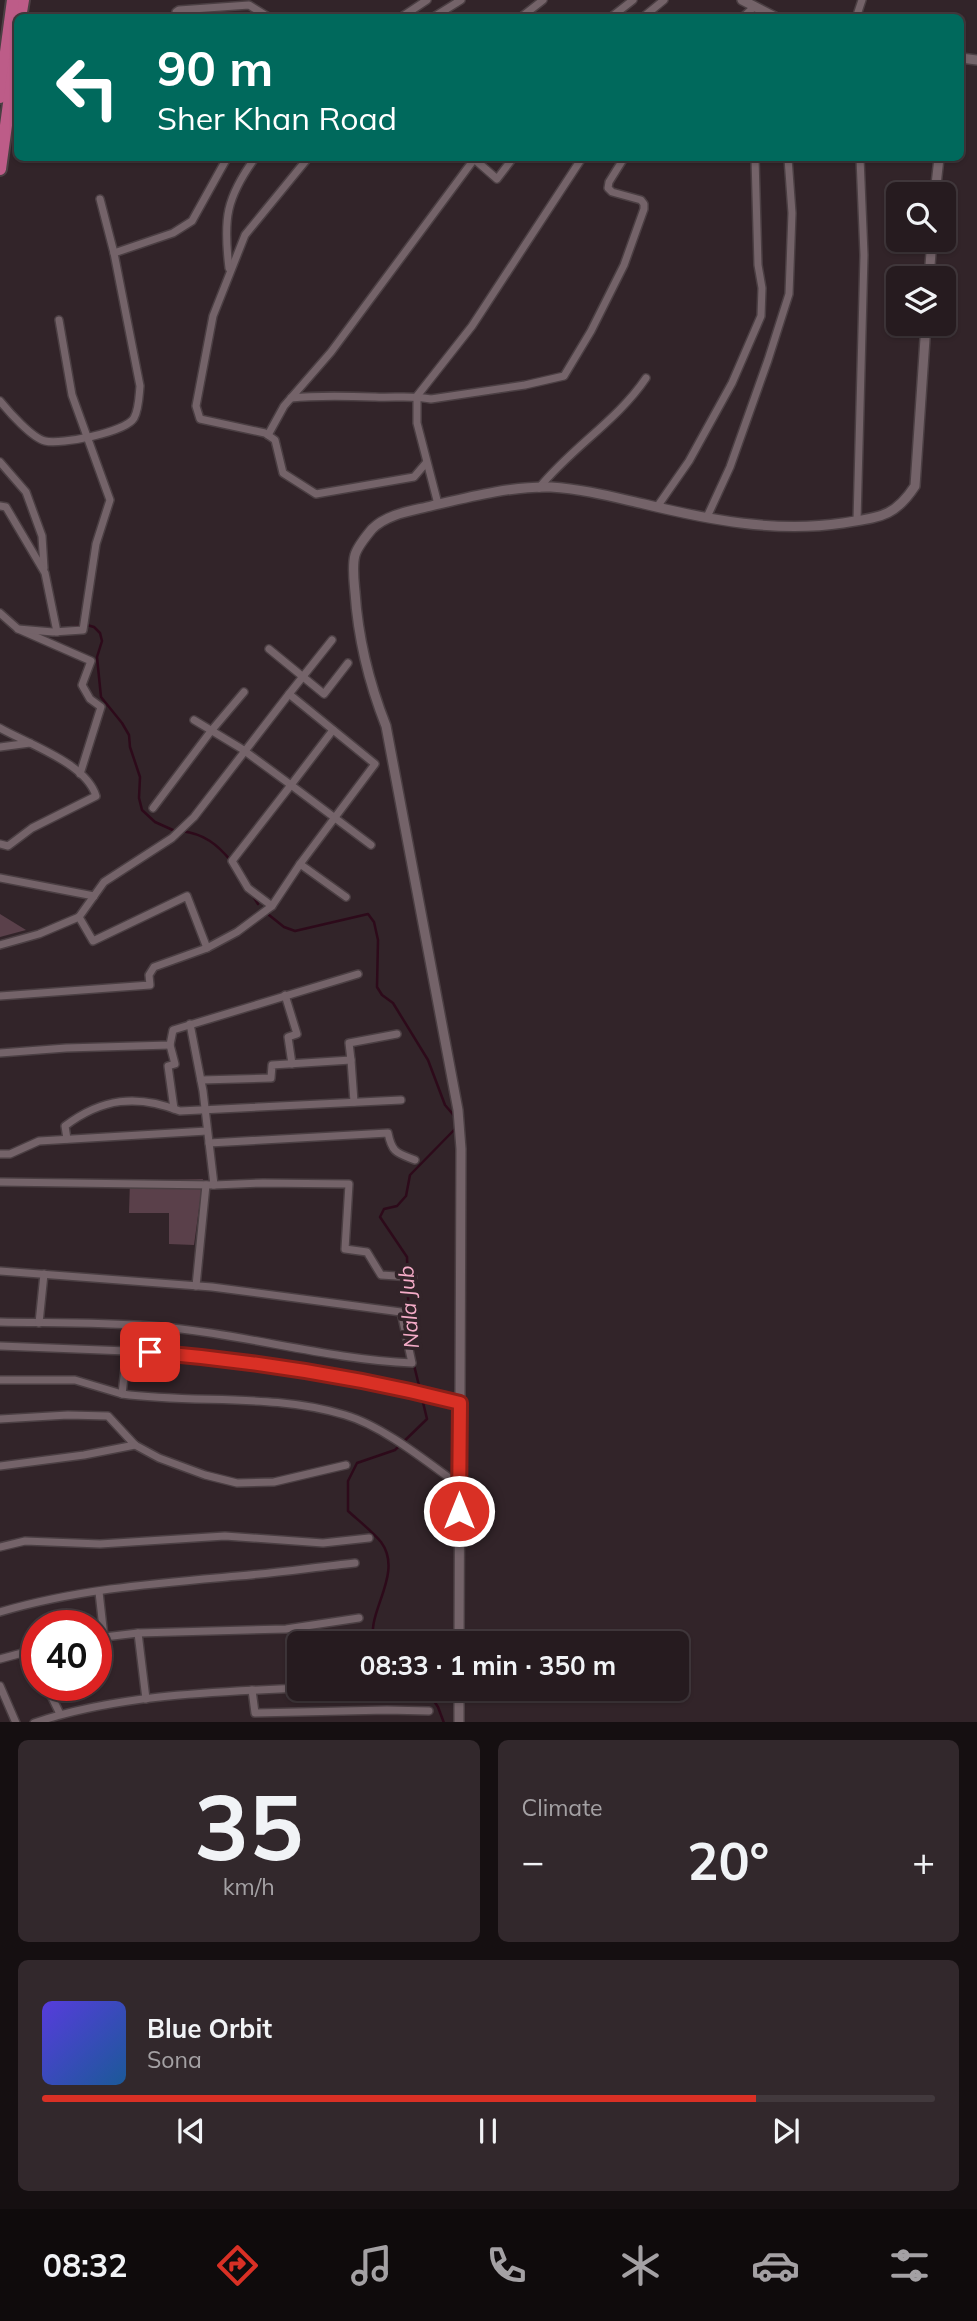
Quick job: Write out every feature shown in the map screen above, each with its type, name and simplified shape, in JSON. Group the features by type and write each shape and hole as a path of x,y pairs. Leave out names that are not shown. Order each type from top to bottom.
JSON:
{"highway":[{"path":"0,97 13,0"},
{"path":"8,39 14,58"},
{"path":"0,169 14,77"}],"street":[{"path":"407,14 427,0"},
{"path":"438,14 461,0"},
{"path":"525,14 543,0"},
{"path":"615,14 633,0"},
{"path":"647,14 664,0"},
{"path":"742,0 769,14"},
{"path":"176,14 179,10 236,5 249,5 262,14"},
{"path":"746,14 754,7"},
{"path":"114,253 173,233 192,221 225,161"},
{"path":"230,271 226,240 228,210 237,183 253,161"},
{"path":"306,161 245,235 230,271 214,316 197,406 200,419 268,435 275,440 283,473 316,494 414,477 426,463"},
{"path":"268,435 291,398 331,352 472,161"},
{"path":"477,161 497,179 511,161"},
{"path":"438,505 417,422 417,396 472,326 580,161"},
{"path":"291,398 417,396 431,399 564,376 591,331 624,265 644,209 641,200 612,192 608,188 622,161"},
{"path":"657,507 689,461 732,383 761,316 755,161"},
{"path":"707,517 730,467 789,294 792,213 788,161"},
{"path":"857,520 864,255 860,161"},
{"path":"936,182 939,161"},
{"path":"0,401 36,437 46,441 86,437 118,429 130,423 138,407 141,386 114,253 100,200"},
{"path":"18,629 57,632 83,630 96,544 110,500 72,396 59,320"},
{"path":"459,1631 461,1149 458,1110 386,726 375,697 357,625 355,554 373,528 394,515 508,490 539,488 605,494 657,507 768,527 833,524 874,518 892,512 904,503 915,486 925,336"},
{"path":"539,488 558,465 607,423 646,378"},
{"path":"0,462 26,492 42,536 45,573 57,632"},
{"path":"0,506 6,507 45,573"},
{"path":"0,613 18,629 91,661 82,685 90,699 101,707 80,774"},
{"path":"0,945 39,934 79,917 104,882 184,827 202,808 332,640"},
{"path":"268,649 324,694 348,663"},
{"path":"153,808 244,692"},
{"path":"0,996 150,985 149,975 154,967 207,948 250,925 272,906 375,764 289,694"},
{"path":"194,720 245,751 371,845"},
{"path":"0,728 43,747 93,786 96,796 32,828 8,846 0,844"},
{"path":"272,906 248,888 232,860 333,730"},
{"path":"0,747 32,742"},
{"path":"300,864 346,897"},
{"path":"0,878 94,896"},
{"path":"79,917 93,941 187,896 207,948"},
{"path":"174,1109 168,1066 175,1064 170,1045 173,1030 358,974"},
{"path":"285,995 297,1034 288,1037 292,1064"},
{"path":"190,1024 201,1080 214,1185"},
{"path":"354,1102 349,1043 397,1034"},
{"path":"0,1053 170,1045"},
{"path":"201,1080 271,1078 272,1065 351,1060"},
{"path":"67,1139 65,1126 77,1117 101,1104 131,1100 162,1104 180,1111 401,1100"},
{"path":"0,1154 10,1154 39,1141 207,1131"},
{"path":"209,1143 388,1133 391,1146 397,1153 415,1160"},
{"path":"0,1182 349,1184 345,1249 367,1252 380,1275 413,1277"},
{"path":"196,1286 205,1185"},
{"path":"0,1271 196,1286 401,1312 412,1363 374,1361 256,1340 149,1326 0,1322"},
{"path":"39,1323 44,1274"},
{"path":"0,1346 197,1356 295,1369 460,1403"},
{"path":"121,1394 127,1351"},
{"path":"0,1380 75,1380 121,1394 161,1399 288,1403 345,1415 402,1445 459,1485"},
{"path":"0,1419 68,1415 108,1416 135,1445 171,1463 237,1483 274,1482 345,1465"},
{"path":"0,1465 84,1455 135,1445"},
{"path":"0,1547 25,1541 100,1544 225,1536 323,1543 369,1538"},
{"path":"0,1612 99,1592 186,1580 355,1563"},
{"path":"99,1592 99,1610"},
{"path":"112,1636 286,1629 359,1618"},
{"path":"138,1633 146,1699"},
{"path":"0,1659 21,1654"},
{"path":"0,1686 16,1722"},
{"path":"37,1722 60,1713 146,1699 287,1689"},
{"path":"252,1690 256,1722"},
{"path":"54,1701 60,1713"},
{"path":"459,1701 459,1722"},
{"path":"255,1713 429,1711"}],"shaded area":[{"path":"0,914 26,930 0,937"},
{"path":"203,1179 194,1245 169,1244 169,1213 129,1213 130,1181"}],"waterway":[{"name":"Nala Jub","path":"73,627 87,625 100,633 102,641 97,657 101,697 129,735 140,777 139,798 142,810 155,822 175,831"},
{"name":"Nala Jub","path":"182,831 210,841 231,861"},
{"name":"Nala Jub","path":"253,896 258,904"},
{"name":"Nala Jub","path":"269,915 284,927 295,931 368,914 374,922 378,940 377,987 382,995 393,1003 428,1060 445,1105 456,1118"},
{"name":"Nala Jub","path":"409,1331 407,1257 380,1217 384,1209 397,1206 406,1196 410,1175 456,1128"},
{"name":"Nala Jub","path":"373,1631 386,1581 387,1554 381,1542 348,1511 348,1481 357,1463 395,1450 427,1419 414,1365"},
{"name":"Nala Jub","path":"434,1701 444,1722"}],"route":[{"path":"150,1352 307,1371 460,1403 459,1511"}]}
